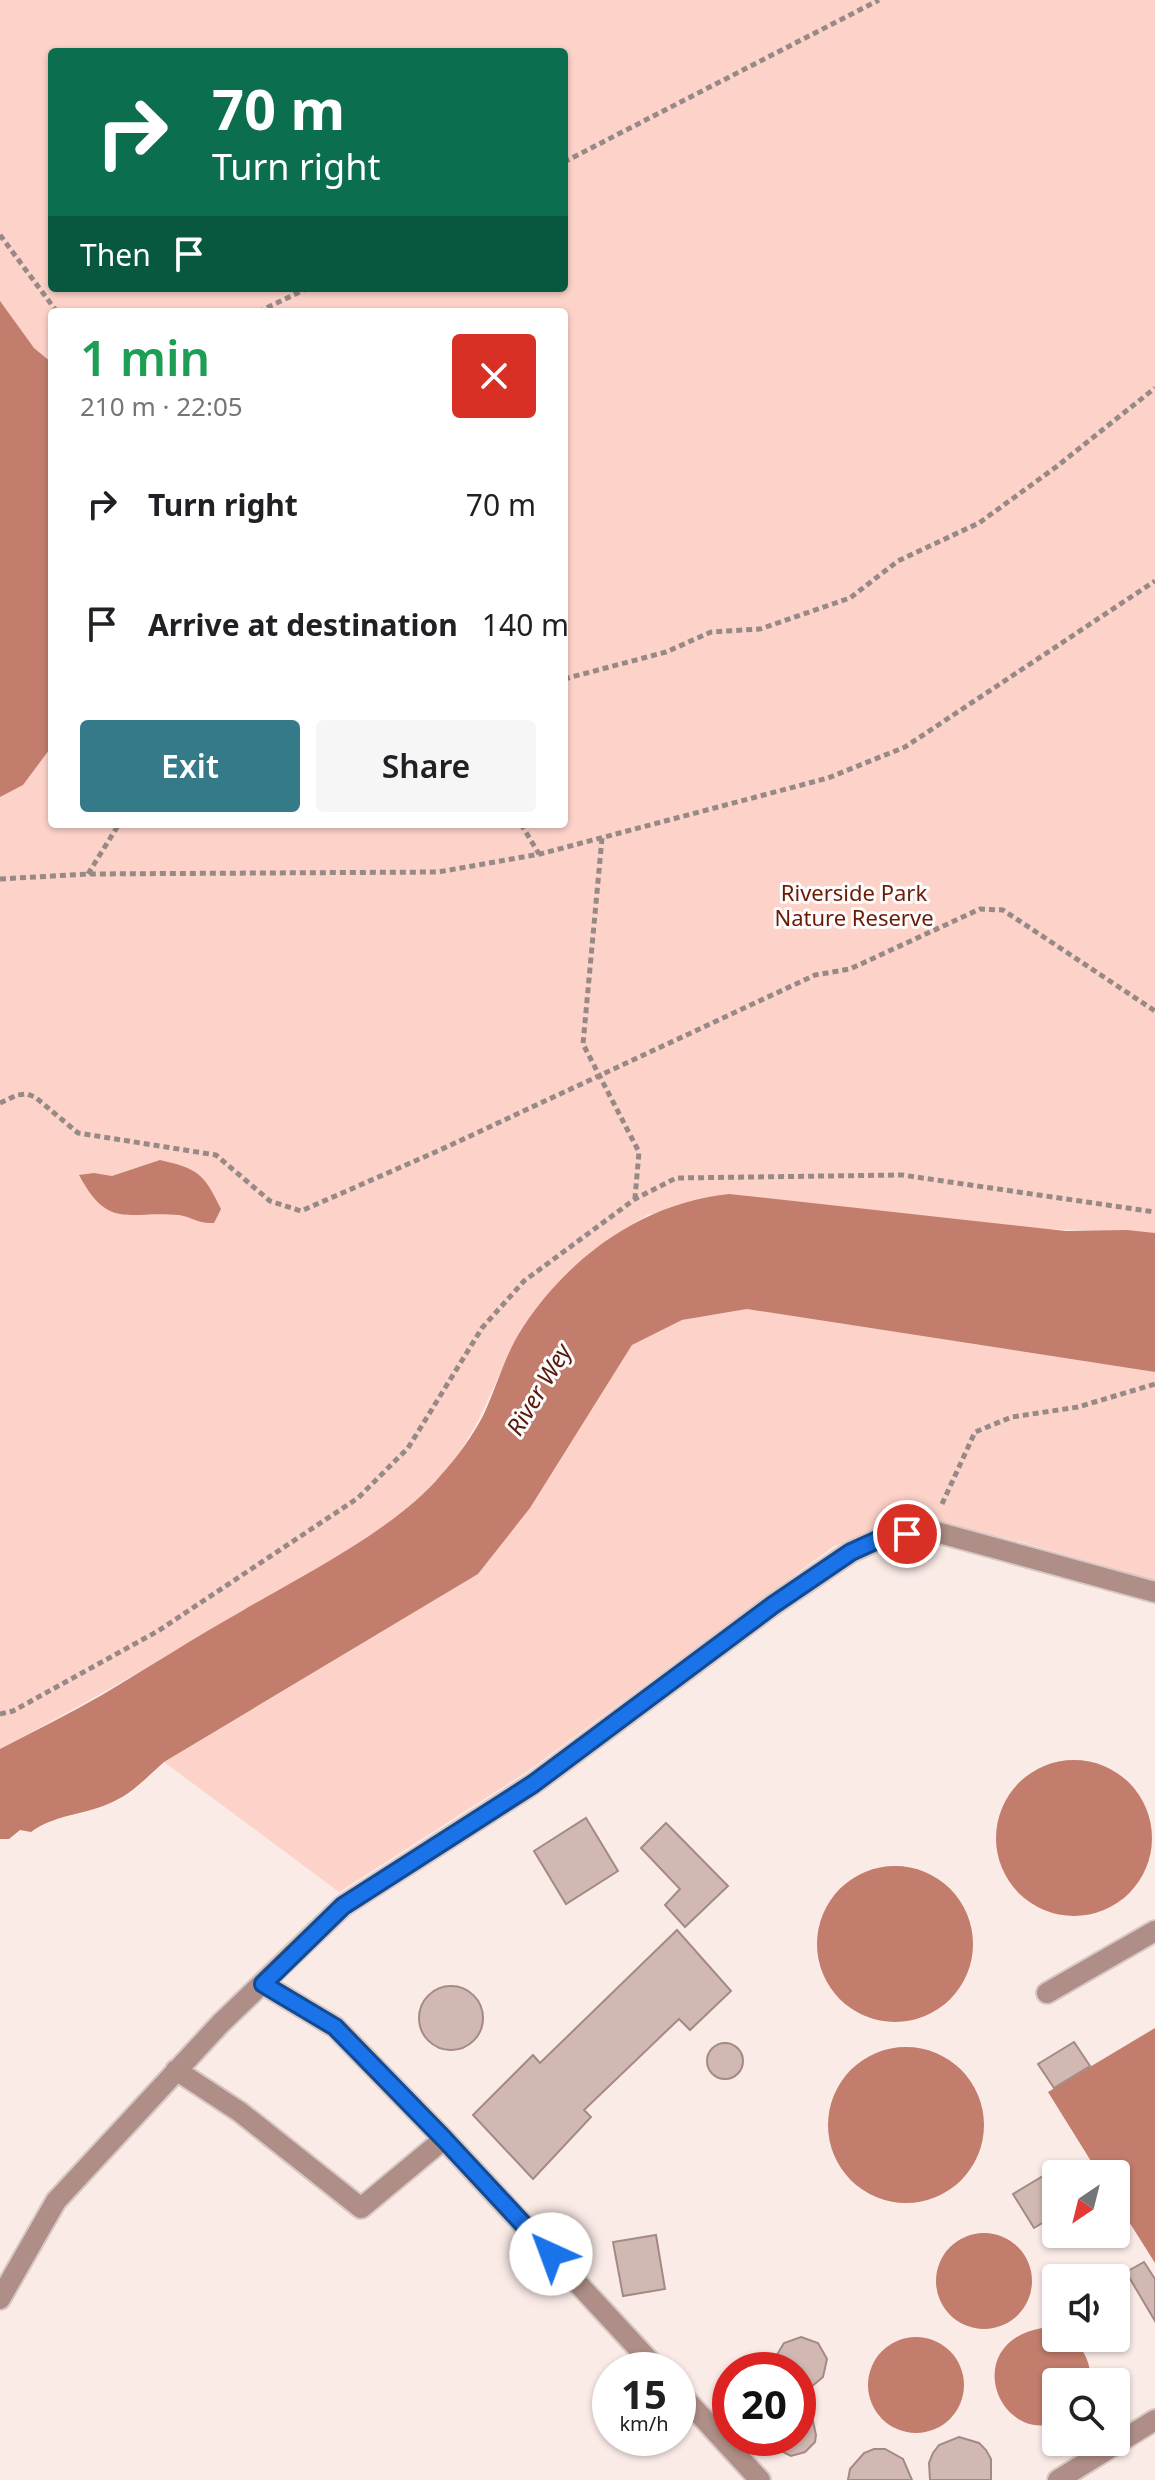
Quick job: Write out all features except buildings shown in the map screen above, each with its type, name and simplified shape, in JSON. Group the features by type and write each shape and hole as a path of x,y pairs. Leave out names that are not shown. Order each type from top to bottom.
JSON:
{"lane":[{"path":"0,2299 56,2201 176,2070 343,1906 533,1784 851,1552 884,1537 929,1530 1155,1592"},
{"path":"1047,1993 1155,1931"},
{"path":"263,1984 335,2027 444,2139 641,2352"},
{"path":"176,2070 240,2112 361,2208 444,2139"},
{"path":"696,2411 760,2480"},
{"path":"1058,2480 1155,2420"}],"path":[{"path":"568,160 879,0"},
{"path":"0,235 54,308"},
{"path":"266,308 300,292"},
{"path":"568,678 666,652 711,632 760,629 850,598 898,561 979,523 1056,467 1155,388"},
{"path":"0,879 88,874 438,872 540,854 828,778 905,747 1155,581"},
{"path":"88,874 117,828"},
{"path":"524,828 540,854"},
{"path":"602,838 583,1044 639,1152 635,1199"},
{"path":"0,1103 27,1094 35,1097 78,1133 216,1155 270,1201 301,1211 815,975 850,969 980,909 1003,910 1155,1011"},
{"path":"0,1714 13,1711 158,1631 358,1498 408,1448 482,1328 524,1281 635,1199 676,1178 902,1175 1155,1212"},
{"path":"929,1530 975,1432 1012,1417 1078,1407 1155,1384"}],"green space":[{"name":"Riverside Park Nature Reserve","path":"0,0 1155,0 1155,1233 649,1214 579,1264 528,1320 464,1445 438,1479 419,1497 356,1545 0,1749"},
{"path":"747,1309 1155,1372 1155,1580 1006,1538 920,1520 834,1546 528,1771 339,1892 164,1762 478,1574 530,1508 632,1345 682,1320"}],"water":[{"path":"0,301 34,348 48,360 48,751 23,785 0,797"},
{"path":"160,1160 192,1170 205,1180 221,1209 214,1223 179,1215 132,1215 110,1211 90,1193 79,1175 94,1173 112,1176"},
{"name":"River Wey","path":"729,1194 1066,1231 1155,1233 1155,1372 747,1309 682,1320 632,1345 530,1508 478,1574 164,1762 124,1796 98,1808 49,1822 31,1832 20,1830 9,1839 0,1839 0,1749 102,1695 348,1550 400,1514 441,1475 469,1439 483,1416 517,1337 542,1301 563,1278 611,1237 638,1221 697,1199"},
{"path":"1074,1760 1104,1766 1129,1783 1146,1808 1152,1838 1146,1868 1129,1893 1104,1910 1074,1916 1044,1910 1019,1893 1002,1868 996,1838 1002,1808 1019,1783 1044,1766"},
{"path":"895,1866 925,1872 950,1889 967,1914 973,1944 967,1974 950,1999 925,2016 895,2022 865,2016 840,1999 823,1974 817,1944 823,1914 840,1889 865,1872"},
{"path":"1155,2028 1155,2263 1130,2223 1130,2160 1090,2160 1048,2092"},
{"path":"906,2047 936,2053 961,2070 978,2095 984,2125 978,2155 961,2180 936,2197 906,2203 876,2197 851,2180 834,2155 828,2125 834,2095 851,2070 876,2053"},
{"path":"975,2233 993,2233 1011,2241 1024,2254 1032,2272 1029,2300 1011,2321 993,2329 975,2329 957,2321 944,2308 936,2290 936,2272 944,2254 957,2241"},
{"path":"1042,2328 1042,2352 1083,2352 1086,2357 1089,2368 1042,2368 1042,2424 1017,2418 1004,2405 996,2388 995,2369 1002,2351 1017,2337"},
{"path":"916,2337 935,2340 950,2351 961,2366 964,2385 961,2404 950,2419 935,2430 916,2433 897,2430 882,2419 871,2404 868,2385 871,2366 882,2351 897,2340"}],"route":[{"path":"551,2254 335,2027 263,1984 343,1906 533,1784 773,1605 851,1552 884,1537 907,1534"}]}
